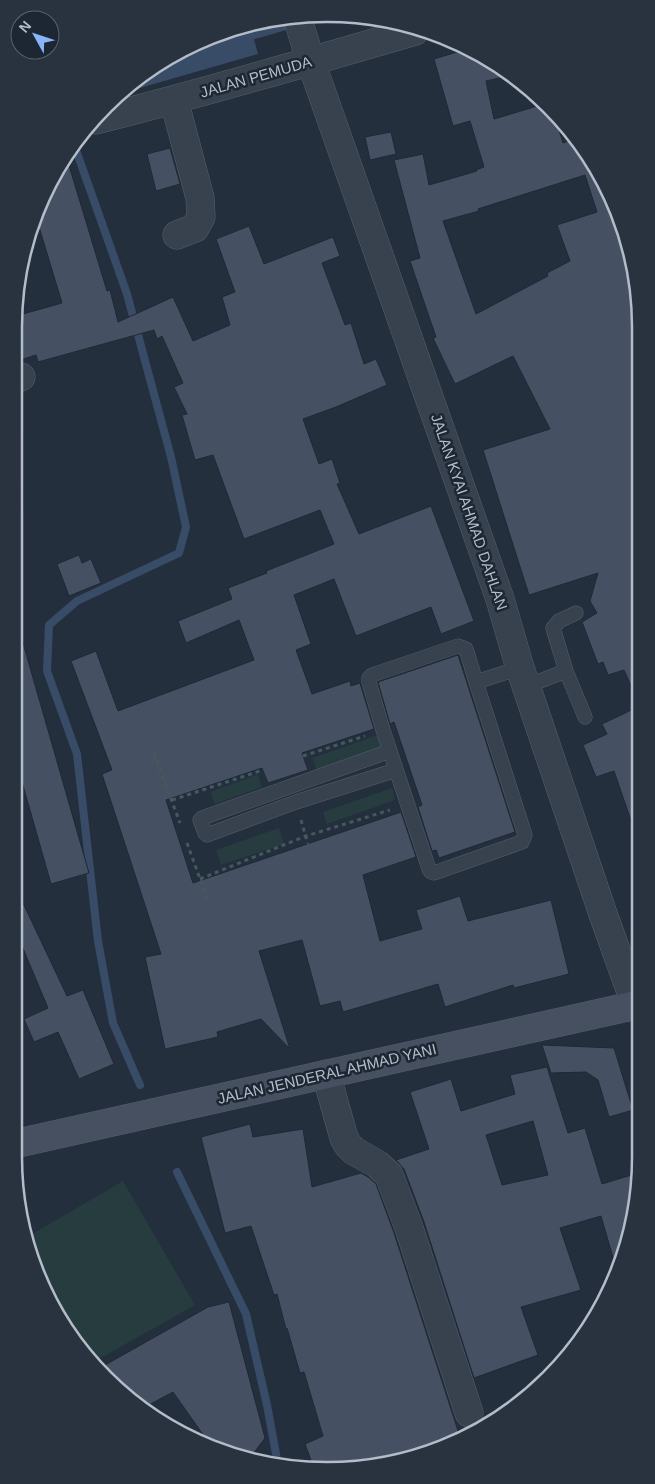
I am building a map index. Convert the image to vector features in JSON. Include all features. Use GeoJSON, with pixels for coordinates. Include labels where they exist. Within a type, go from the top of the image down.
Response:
{"type":"FeatureCollection","features":[{"type":"Feature","properties":{"kind":"main road","name":"JALAN JENDERAL AHMAD YANI"},"geometry":{"type":"LineString","coordinates":[[22,1142],[326,1074],[632,1011]]}},
{"type":"Feature","properties":{"kind":"street","name":"JALAN KYAI AHMAD DAHLAN"},"geometry":{"type":"LineString","coordinates":[[299,24],[500,599],[602,914],[632,992]]}},
{"type":"Feature","properties":{"kind":"street","name":"JALAN PEMUDA"},"geometry":{"type":"LineString","coordinates":[[107,117],[311,62],[407,33]]}},
{"type":"Feature","properties":{"kind":"street"},"geometry":{"type":"LineString","coordinates":[[174,100],[200,198],[201,217],[195,228],[177,235]]}},
{"type":"Feature","properties":{"kind":"street"},"geometry":{"type":"LineString","coordinates":[[326,1074],[341,1130],[348,1146],[378,1164],[389,1176],[409,1228],[469,1413]]}},
{"type":"Feature","properties":{"kind":"lane"},"geometry":{"type":"LineString","coordinates":[[576,613],[559,621],[553,628],[566,671],[585,717]]}},
{"type":"Feature","properties":{"kind":"lane"},"geometry":{"type":"LineString","coordinates":[[458,646],[466,649],[526,835],[525,839],[522,842],[434,873],[431,872],[428,869],[383,730],[369,682],[369,678],[372,675],[458,646]]}},
{"type":"Feature","properties":{"kind":"lane"},"geometry":{"type":"LineString","coordinates":[[476,682],[566,671]]}},
{"type":"Feature","properties":{"kind":"lane"},"geometry":{"type":"LineString","coordinates":[[390,751],[202,818],[200,820],[204,833],[207,835],[304,800],[396,770]]}},
{"type":"Feature","properties":{"kind":"path"},"geometry":{"type":"LineString","coordinates":[[303,756],[383,730]]}},
{"type":"Feature","properties":{"kind":"path"},"geometry":{"type":"LineString","coordinates":[[172,800],[263,770]]}},
{"type":"Feature","properties":{"kind":"path"},"geometry":{"type":"LineString","coordinates":[[200,878],[306,836],[407,804]]}},
{"type":"Feature","properties":{"kind":"green space"},"geometry":{"type":"Polygon","coordinates":[[[378,735],[382,748],[317,771],[312,758],[378,735]]]}},
{"type":"Feature","properties":{"kind":"green space"},"geometry":{"type":"Polygon","coordinates":[[[258,774],[262,787],[215,804],[210,792],[258,774]]]}},
{"type":"Feature","properties":{"kind":"green space"},"geometry":{"type":"Polygon","coordinates":[[[392,788],[395,800],[327,824],[323,812],[392,788]]]}},
{"type":"Feature","properties":{"kind":"green space"},"geometry":{"type":"Polygon","coordinates":[[[279,828],[284,844],[221,865],[216,850],[279,828]]]}},
{"type":"Feature","properties":{"kind":"green space"},"geometry":{"type":"Polygon","coordinates":[[[123,1181],[195,1305],[99,1359],[63,1309],[46,1273],[33,1234],[123,1181]]]}},
{"type":"Feature","properties":{"kind":"water"},"geometry":{"type":"Polygon","coordinates":[[[252,32],[258,54],[139,88],[175,63],[211,46],[249,33],[252,32]]]}},
{"type":"Feature","properties":{"kind":"building"},"geometry":{"type":"Polygon","coordinates":[[[457,52],[480,63],[502,78],[486,81],[494,119],[537,106],[557,126],[563,143],[568,141],[592,175],[616,229],[627,268],[632,308],[632,688],[624,670],[608,675],[603,662],[598,664],[582,622],[597,613],[590,601],[598,573],[529,595],[483,450],[550,429],[513,356],[455,384],[433,338],[436,337],[410,261],[420,258],[394,160],[423,154],[429,185],[477,171],[484,167],[470,121],[453,126],[434,59],[457,52]],[[585,175],[478,209],[479,211],[443,221],[476,314],[548,276],[547,273],[570,261],[557,225],[597,212],[585,175]]]}},
{"type":"Feature","properties":{"kind":"building"},"geometry":{"type":"Polygon","coordinates":[[[391,132],[396,154],[370,160],[365,137],[391,132]]]}},
{"type":"Feature","properties":{"kind":"building"},"geometry":{"type":"Polygon","coordinates":[[[170,148],[180,184],[156,191],[147,154],[170,148]]]}},
{"type":"Feature","properties":{"kind":"building"},"geometry":{"type":"Polygon","coordinates":[[[69,166],[107,291],[110,290],[118,322],[173,297],[193,341],[230,325],[222,297],[235,292],[216,239],[249,226],[264,264],[333,237],[340,256],[322,263],[345,325],[351,323],[364,364],[376,359],[387,385],[303,419],[319,464],[332,459],[340,483],[337,484],[359,534],[431,506],[474,621],[441,634],[431,607],[356,636],[334,579],[294,595],[311,644],[296,650],[312,694],[350,681],[351,686],[360,683],[374,729],[302,753],[308,770],[268,783],[262,768],[166,800],[193,883],[401,812],[416,857],[363,875],[380,941],[422,929],[416,910],[460,896],[468,921],[551,900],[569,974],[514,988],[513,985],[445,1007],[438,984],[343,1012],[340,1001],[320,1006],[302,940],[259,951],[290,1049],[261,1019],[217,1032],[218,1037],[165,1049],[145,957],[161,954],[102,774],[112,770],[71,661],[96,651],[118,711],[254,660],[239,620],[186,643],[178,621],[232,599],[228,588],[334,544],[320,510],[244,539],[213,455],[195,460],[182,415],[187,414],[174,387],[183,383],[162,336],[157,339],[154,330],[38,362],[36,355],[22,359],[23,314],[62,303],[39,228],[54,193],[69,166]]]}},
{"type":"Feature","properties":{"kind":"building"},"geometry":{"type":"Polygon","coordinates":[[[79,555],[82,563],[91,559],[101,583],[69,596],[57,564],[79,555]]]}},
{"type":"Feature","properties":{"kind":"building"},"geometry":{"type":"Polygon","coordinates":[[[22,639],[89,873],[51,884],[22,782],[22,639]]]}},
{"type":"Feature","properties":{"kind":"building"},"geometry":{"type":"Polygon","coordinates":[[[458,655],[515,832],[439,858],[436,850],[432,851],[418,807],[422,805],[394,722],[390,724],[378,682],[458,655]]]}},
{"type":"Feature","properties":{"kind":"building"},"geometry":{"type":"Polygon","coordinates":[[[632,710],[632,823],[614,771],[596,777],[583,745],[607,734],[602,724],[632,710]]]}},
{"type":"Feature","properties":{"kind":"building"},"geometry":{"type":"Polygon","coordinates":[[[22,901],[67,996],[83,990],[114,1064],[79,1079],[58,1032],[34,1042],[24,1019],[48,1008],[22,946],[22,901]]]}},
{"type":"Feature","properties":{"kind":"building"},"geometry":{"type":"Polygon","coordinates":[[[542,1045],[614,1048],[632,1110],[609,1117],[598,1080],[586,1072],[551,1073],[542,1045]]]}},
{"type":"Feature","properties":{"kind":"building"},"geometry":{"type":"Polygon","coordinates":[[[547,1067],[568,1133],[585,1128],[602,1184],[632,1175],[630,1196],[627,1216],[614,1261],[601,1216],[560,1228],[581,1290],[521,1307],[538,1355],[474,1378],[424,1222],[404,1169],[396,1160],[429,1149],[410,1092],[451,1079],[461,1111],[515,1094],[510,1075],[547,1067]],[[533,1121],[486,1135],[502,1185],[548,1175],[533,1121]]]}},
{"type":"Feature","properties":{"kind":"building"},"geometry":{"type":"Polygon","coordinates":[[[250,1124],[253,1137],[303,1129],[312,1187],[361,1173],[376,1184],[394,1233],[458,1432],[426,1445],[387,1456],[347,1461],[311,1461],[305,1444],[323,1436],[304,1372],[300,1373],[277,1294],[274,1295],[251,1226],[225,1233],[201,1137],[250,1124]]]}},
{"type":"Feature","properties":{"kind":"building"},"geometry":{"type":"Polygon","coordinates":[[[229,1302],[265,1438],[254,1452],[203,1434],[173,1392],[150,1404],[126,1386],[105,1365],[208,1307],[229,1302]]]}},
{"type":"Feature","properties":{"kind":"waterway"},"geometry":{"type":"LineString","coordinates":[[244,38],[290,25]]}},
{"type":"Feature","properties":{"kind":"waterway"},"geometry":{"type":"LineString","coordinates":[[77,154],[127,294],[171,457],[186,527],[179,553],[77,601],[49,625],[47,671],[77,754],[98,941],[113,1023],[140,1085]]}},
{"type":"Feature","properties":{"kind":"waterway"},"geometry":{"type":"LineString","coordinates":[[177,1172],[246,1314],[267,1405],[277,1457]]}}]}
